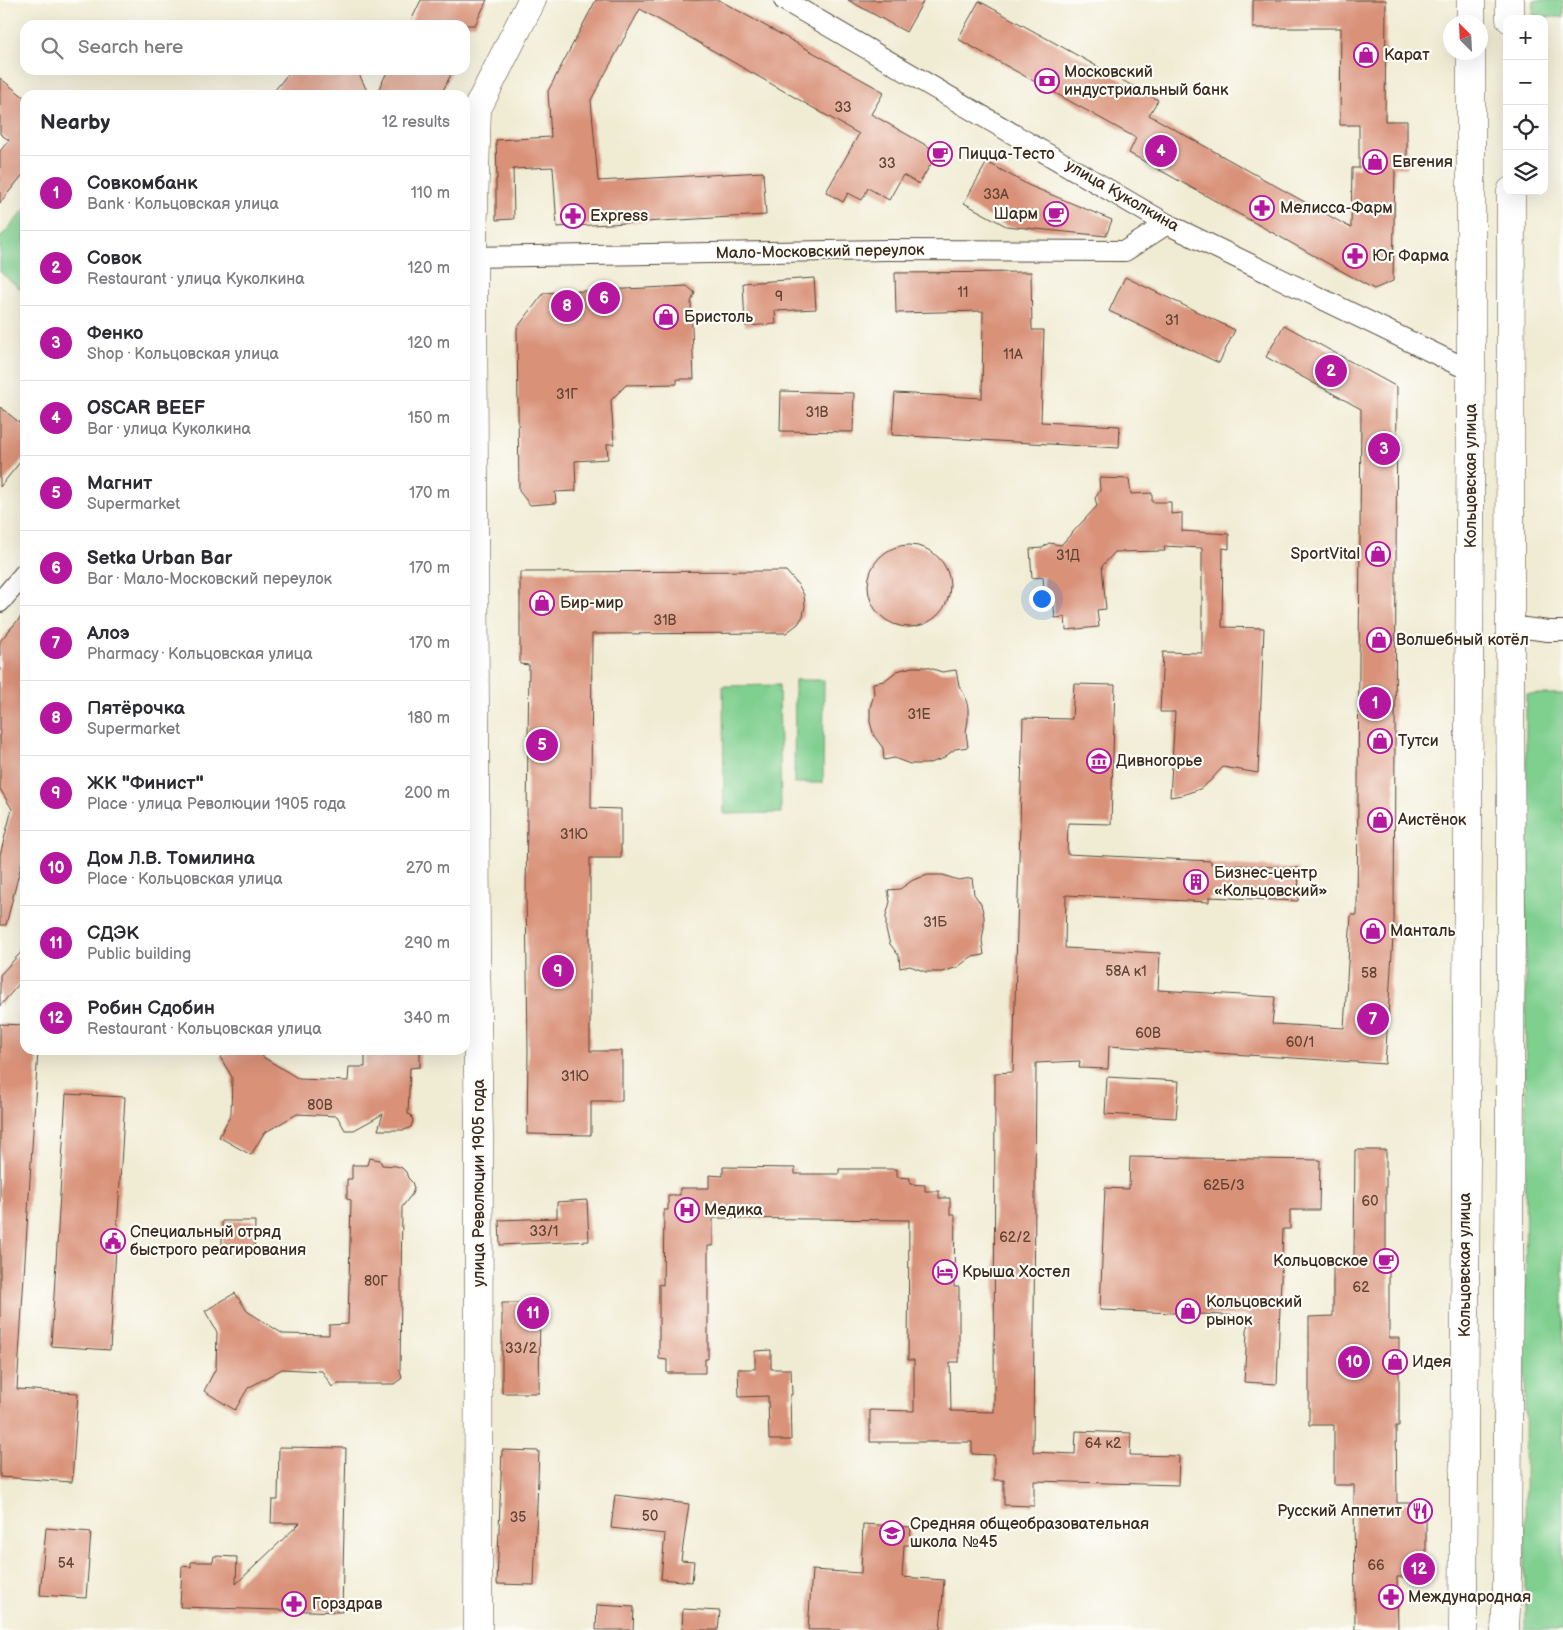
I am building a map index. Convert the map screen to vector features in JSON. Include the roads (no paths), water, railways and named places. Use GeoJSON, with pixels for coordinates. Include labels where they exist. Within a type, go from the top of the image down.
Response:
{"type":"FeatureCollection","features":[{"type":"Feature","properties":{"kind":"main road","name":"улица Революции 1905 года"},"geometry":{"type":"LineString","coordinates":[[470,236],[476,110],[532,0]]}},
{"type":"Feature","properties":{"kind":"main road"},"geometry":{"type":"LineString","coordinates":[[1471,0],[1471,15]]}},
{"type":"Feature","properties":{"kind":"main road"},"geometry":{"type":"LineString","coordinates":[[1510,0],[1510,15]]}},
{"type":"Feature","properties":{"kind":"main road","name":"Кольцовская улица"},"geometry":{"type":"LineString","coordinates":[[1462,1626],[1471,371],[1471,60]]}},
{"type":"Feature","properties":{"kind":"main road"},"geometry":{"type":"LineString","coordinates":[[1505,1630],[1507,1586],[1511,901],[1511,195]]}},
{"type":"Feature","properties":{"kind":"main road","name":"улица Революции 1905 года"},"geometry":{"type":"LineString","coordinates":[[470,355],[480,1146],[478,1630]]}},
{"type":"Feature","properties":{"kind":"main road"},"geometry":{"type":"LineString","coordinates":[[1467,900],[1488,909],[1511,901]]}},
{"type":"Feature","properties":{"kind":"street","name":"улица Куколкина"},"geometry":{"type":"LineString","coordinates":[[784,0],[1167,224],[1471,371]]}},
{"type":"Feature","properties":{"kind":"street","name":"Мало-Московский переулок"},"geometry":{"type":"LineString","coordinates":[[470,257],[886,250],[1125,251],[1167,224]]}},
{"type":"Feature","properties":{"kind":"street"},"geometry":{"type":"LineString","coordinates":[[0,602],[20,579]]}},
{"type":"Feature","properties":{"kind":"street"},"geometry":{"type":"LineString","coordinates":[[1510,626],[1563,630]]}},
{"type":"Feature","properties":{"kind":"place","name":"Карат"},"geometry":{"type":"Point","coordinates":[1366,55]}},
{"type":"Feature","properties":{"kind":"place","name":"Московский индустриальный банк"},"geometry":{"type":"Point","coordinates":[1047,81]}},
{"type":"Feature","properties":{"kind":"place","name":"OSCAR BEEF"},"geometry":{"type":"Point","coordinates":[1161,151]}},
{"type":"Feature","properties":{"kind":"place","name":"Пицца-Тесто"},"geometry":{"type":"Point","coordinates":[940,154]}},
{"type":"Feature","properties":{"kind":"place","name":"Евгения"},"geometry":{"type":"Point","coordinates":[1375,162]}},
{"type":"Feature","properties":{"kind":"place","name":"Мелисса-Фарм"},"geometry":{"type":"Point","coordinates":[1262,208]}},
{"type":"Feature","properties":{"kind":"place","name":"Шарм"},"geometry":{"type":"Point","coordinates":[1056,214]}},
{"type":"Feature","properties":{"kind":"place","name":"Express"},"geometry":{"type":"Point","coordinates":[573,216]}},
{"type":"Feature","properties":{"kind":"place","name":"Юг Фарма"},"geometry":{"type":"Point","coordinates":[1355,256]}},
{"type":"Feature","properties":{"kind":"place","name":"Setka Urban Bar"},"geometry":{"type":"Point","coordinates":[604,298]}},
{"type":"Feature","properties":{"kind":"place","name":"Пятёрочка"},"geometry":{"type":"Point","coordinates":[567,306]}},
{"type":"Feature","properties":{"kind":"place","name":"Бристоль"},"geometry":{"type":"Point","coordinates":[666,317]}},
{"type":"Feature","properties":{"kind":"place","name":"Совок"},"geometry":{"type":"Point","coordinates":[1331,371]}},
{"type":"Feature","properties":{"kind":"place","name":"Фенко"},"geometry":{"type":"Point","coordinates":[1384,449]}},
{"type":"Feature","properties":{"kind":"place","name":"SportVital"},"geometry":{"type":"Point","coordinates":[1378,554]}},
{"type":"Feature","properties":{"kind":"place","name":"Бир-мир"},"geometry":{"type":"Point","coordinates":[542,603]}},
{"type":"Feature","properties":{"kind":"place","name":"Волшебный котёл"},"geometry":{"type":"Point","coordinates":[1379,640]}},
{"type":"Feature","properties":{"kind":"place","name":"Совкомбанк"},"geometry":{"type":"Point","coordinates":[1375,703]}},
{"type":"Feature","properties":{"kind":"place","name":"Тутси"},"geometry":{"type":"Point","coordinates":[1380,741]}},
{"type":"Feature","properties":{"kind":"place","name":"Магнит"},"geometry":{"type":"Point","coordinates":[542,745]}},
{"type":"Feature","properties":{"kind":"place","name":"Дивногорье"},"geometry":{"type":"Point","coordinates":[1099,761]}},
{"type":"Feature","properties":{"kind":"place","name":"Аистёнок"},"geometry":{"type":"Point","coordinates":[1380,820]}},
{"type":"Feature","properties":{"kind":"place","name":"Бизнес-центр «Кольцовский»"},"geometry":{"type":"Point","coordinates":[1196,882]}},
{"type":"Feature","properties":{"kind":"place","name":"Манталь"},"geometry":{"type":"Point","coordinates":[1373,931]}},
{"type":"Feature","properties":{"kind":"place","name":"ЖК \"Финист\""},"geometry":{"type":"Point","coordinates":[558,971]}},
{"type":"Feature","properties":{"kind":"place","name":"Алоэ"},"geometry":{"type":"Point","coordinates":[1373,1019]}},
{"type":"Feature","properties":{"kind":"place","name":"Медика"},"geometry":{"type":"Point","coordinates":[687,1210]}},
{"type":"Feature","properties":{"kind":"place","name":"Специальный отряд быстрого реагирования"},"geometry":{"type":"Point","coordinates":[113,1241]}},
{"type":"Feature","properties":{"kind":"place","name":"Кольцовское"},"geometry":{"type":"Point","coordinates":[1386,1261]}},
{"type":"Feature","properties":{"kind":"place","name":"Крыша Хостел"},"geometry":{"type":"Point","coordinates":[945,1272]}},
{"type":"Feature","properties":{"kind":"place","name":"Кольцовский рынок"},"geometry":{"type":"Point","coordinates":[1188,1311]}},
{"type":"Feature","properties":{"kind":"place","name":"СДЭК"},"geometry":{"type":"Point","coordinates":[533,1313]}},
{"type":"Feature","properties":{"kind":"place","name":"Дом Л.В. Томилина"},"geometry":{"type":"Point","coordinates":[1354,1362]}},
{"type":"Feature","properties":{"kind":"place","name":"Идея"},"geometry":{"type":"Point","coordinates":[1395,1362]}},
{"type":"Feature","properties":{"kind":"place","name":"Русский Аппетит"},"geometry":{"type":"Point","coordinates":[1420,1511]}},
{"type":"Feature","properties":{"kind":"place","name":"Средняя общеобразовательная школа №45"},"geometry":{"type":"Point","coordinates":[892,1533]}},
{"type":"Feature","properties":{"kind":"place","name":"Робин Сдобин"},"geometry":{"type":"Point","coordinates":[1419,1569]}},
{"type":"Feature","properties":{"kind":"place","name":"Международная"},"geometry":{"type":"Point","coordinates":[1391,1597]}},
{"type":"Feature","properties":{"kind":"place","name":"Горздрав"},"geometry":{"type":"Point","coordinates":[294,1604]}}]}
